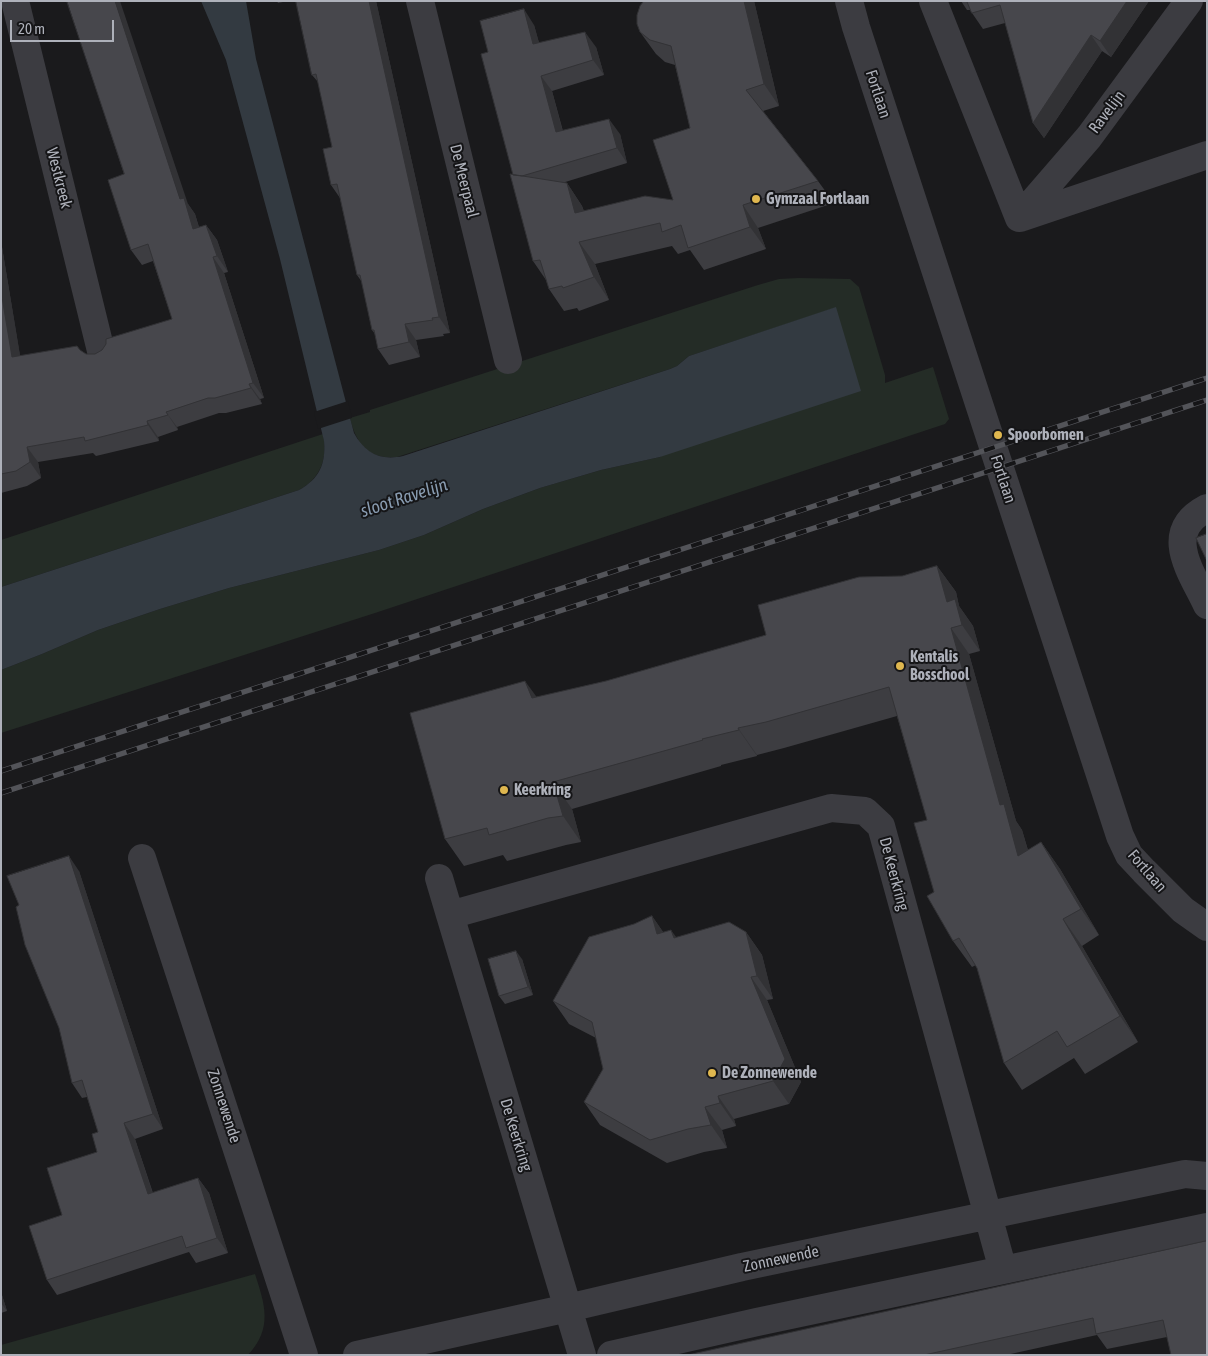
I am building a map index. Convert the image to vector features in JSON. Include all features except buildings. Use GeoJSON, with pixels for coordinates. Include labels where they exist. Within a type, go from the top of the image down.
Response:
{"type":"FeatureCollection","features":[{"type":"Feature","properties":{"kind":"street","name":"Westkreek"},"geometry":{"type":"LineString","coordinates":[[15,1],[102,355]]}},
{"type":"Feature","properties":{"kind":"street","name":"De Meerpaal"},"geometry":{"type":"LineString","coordinates":[[420,1],[508,360]]}},
{"type":"Feature","properties":{"kind":"street","name":"Fortlaan"},"geometry":{"type":"LineString","coordinates":[[849,1],[1120,836],[1129,855],[1144,872],[1183,910],[1207,927]]}},
{"type":"Feature","properties":{"kind":"street"},"geometry":{"type":"LineString","coordinates":[[933,1],[1018,218],[1207,155]]}},
{"type":"Feature","properties":{"kind":"street","name":"Ravelijn"},"geometry":{"type":"LineString","coordinates":[[1018,218],[1089,137],[1189,1]]}},
{"type":"Feature","properties":{"kind":"street"},"geometry":{"type":"LineString","coordinates":[[1207,508],[1196,514],[1189,522],[1183,532],[1181,542],[1183,555],[1207,605]]}},
{"type":"Feature","properties":{"kind":"street","name":"De Keerkring"},"geometry":{"type":"LineString","coordinates":[[450,916],[831,808],[865,812],[881,826],[1003,1270]]}},
{"type":"Feature","properties":{"kind":"street","name":"Zonnewende"},"geometry":{"type":"LineString","coordinates":[[142,858],[304,1355]]}},
{"type":"Feature","properties":{"kind":"street","name":"De Keerkring"},"geometry":{"type":"LineString","coordinates":[[439,878],[582,1355]]}},
{"type":"Feature","properties":{"kind":"street","name":"Zonnewende"},"geometry":{"type":"LineString","coordinates":[[357,1355],[742,1267],[988,1215],[1185,1174],[1207,1176]]}},
{"type":"Feature","properties":{"kind":"street"},"geometry":{"type":"LineString","coordinates":[[611,1355],[757,1322],[1207,1227]]}},
{"type":"Feature","properties":{"kind":"shaded area"},"geometry":{"type":"Polygon","coordinates":[[[779,279],[850,279],[859,287],[885,375],[885,383],[933,367],[949,419],[945,424],[375,613],[1,733],[1,670],[98,630],[160,609],[229,588],[379,550],[424,535],[483,509],[540,488],[601,470],[660,457],[835,308],[689,356],[670,369],[397,457],[378,456],[371,453],[360,442],[350,418],[758,285],[779,279]]]}},
{"type":"Feature","properties":{"kind":"shaded area"},"geometry":{"type":"Polygon","coordinates":[[[323,434],[323,459],[318,473],[313,480],[299,490],[1,587],[1,540],[323,434]]]}},
{"type":"Feature","properties":{"kind":"shaded area"},"geometry":{"type":"Polygon","coordinates":[[[255,1274],[262,1296],[265,1316],[261,1335],[248,1355],[1,1355],[1,1345],[255,1274]]]}},
{"type":"Feature","properties":{"kind":"water","name":"sloot Ravelijn"},"geometry":{"type":"Polygon","coordinates":[[[201,1],[246,1],[256,59],[354,433],[363,446],[374,454],[387,457],[403,456],[670,369],[689,356],[836,307],[861,391],[660,457],[601,470],[540,488],[483,509],[424,535],[379,550],[229,588],[160,609],[98,630],[1,670],[1,587],[299,490],[312,481],[322,464],[324,441],[280,259],[226,60],[201,1]]]}},
{"type":"Feature","properties":{"kind":"pier"},"geometry":{"type":"Polygon","coordinates":[[[348,401],[352,418],[318,429],[314,412],[348,401]]]}},
{"type":"Feature","properties":{"kind":"railway"},"geometry":{"type":"LineString","coordinates":[[1,771],[1207,378]]}},
{"type":"Feature","properties":{"kind":"railway"},"geometry":{"type":"LineString","coordinates":[[1,793],[1207,400]]}},
{"type":"Feature","properties":{"kind":"place","name":"Gymzaal Fortlaan"},"geometry":{"type":"Point","coordinates":[756,199]}},
{"type":"Feature","properties":{"kind":"place","name":"Spoorbomen"},"geometry":{"type":"Point","coordinates":[998,435]}},
{"type":"Feature","properties":{"kind":"place","name":"Kentalis Bosschool"},"geometry":{"type":"Point","coordinates":[900,666]}},
{"type":"Feature","properties":{"kind":"place","name":"Keerkring"},"geometry":{"type":"Point","coordinates":[504,790]}},
{"type":"Feature","properties":{"kind":"place","name":"De Zonnewende"},"geometry":{"type":"Point","coordinates":[712,1073]}}]}
